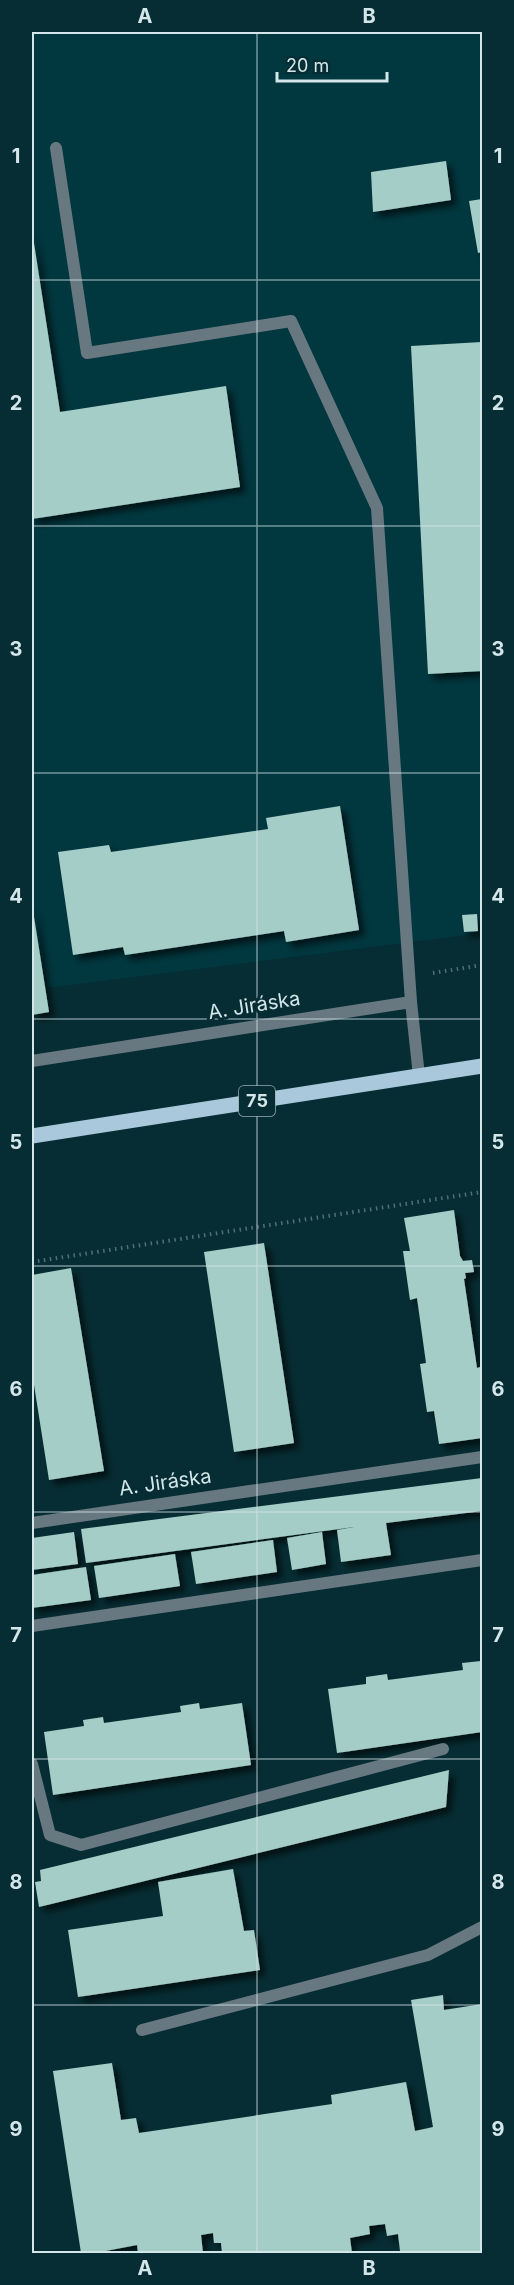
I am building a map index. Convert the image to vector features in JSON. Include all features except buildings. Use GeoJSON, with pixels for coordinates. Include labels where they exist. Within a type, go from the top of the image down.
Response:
{"type":"FeatureCollection","features":[{"type":"Feature","properties":{"kind":"main road","name":"75"},"geometry":{"type":"LineString","coordinates":[[32,1136],[483,1065]]}},
{"type":"Feature","properties":{"kind":"street"},"geometry":{"type":"LineString","coordinates":[[56,147],[87,353],[291,321],[377,508],[411,1002],[419,1076]]}},
{"type":"Feature","properties":{"kind":"street","name":"A. Jiráska"},"geometry":{"type":"LineString","coordinates":[[32,1061],[411,1002]]}},
{"type":"Feature","properties":{"kind":"street","name":"A. Jiráska"},"geometry":{"type":"LineString","coordinates":[[32,1523],[483,1457]]}},
{"type":"Feature","properties":{"kind":"street"},"geometry":{"type":"LineString","coordinates":[[32,1626],[483,1560]]}},
{"type":"Feature","properties":{"kind":"street"},"geometry":{"type":"LineString","coordinates":[[32,1764],[50,1835],[81,1845],[443,1749]]}},
{"type":"Feature","properties":{"kind":"street"},"geometry":{"type":"LineString","coordinates":[[142,2030],[429,1955],[483,1927]]}},
{"type":"Feature","properties":{"kind":"path"},"geometry":{"type":"LineString","coordinates":[[411,1002],[425,974],[483,965]]}},
{"type":"Feature","properties":{"kind":"path"},"geometry":{"type":"LineString","coordinates":[[32,1262],[483,1192]]}},
{"type":"Feature","properties":{"kind":"shaded area"},"geometry":{"type":"Polygon","coordinates":[[[32,32],[482,32],[482,933],[32,990],[32,32]]]}}]}
